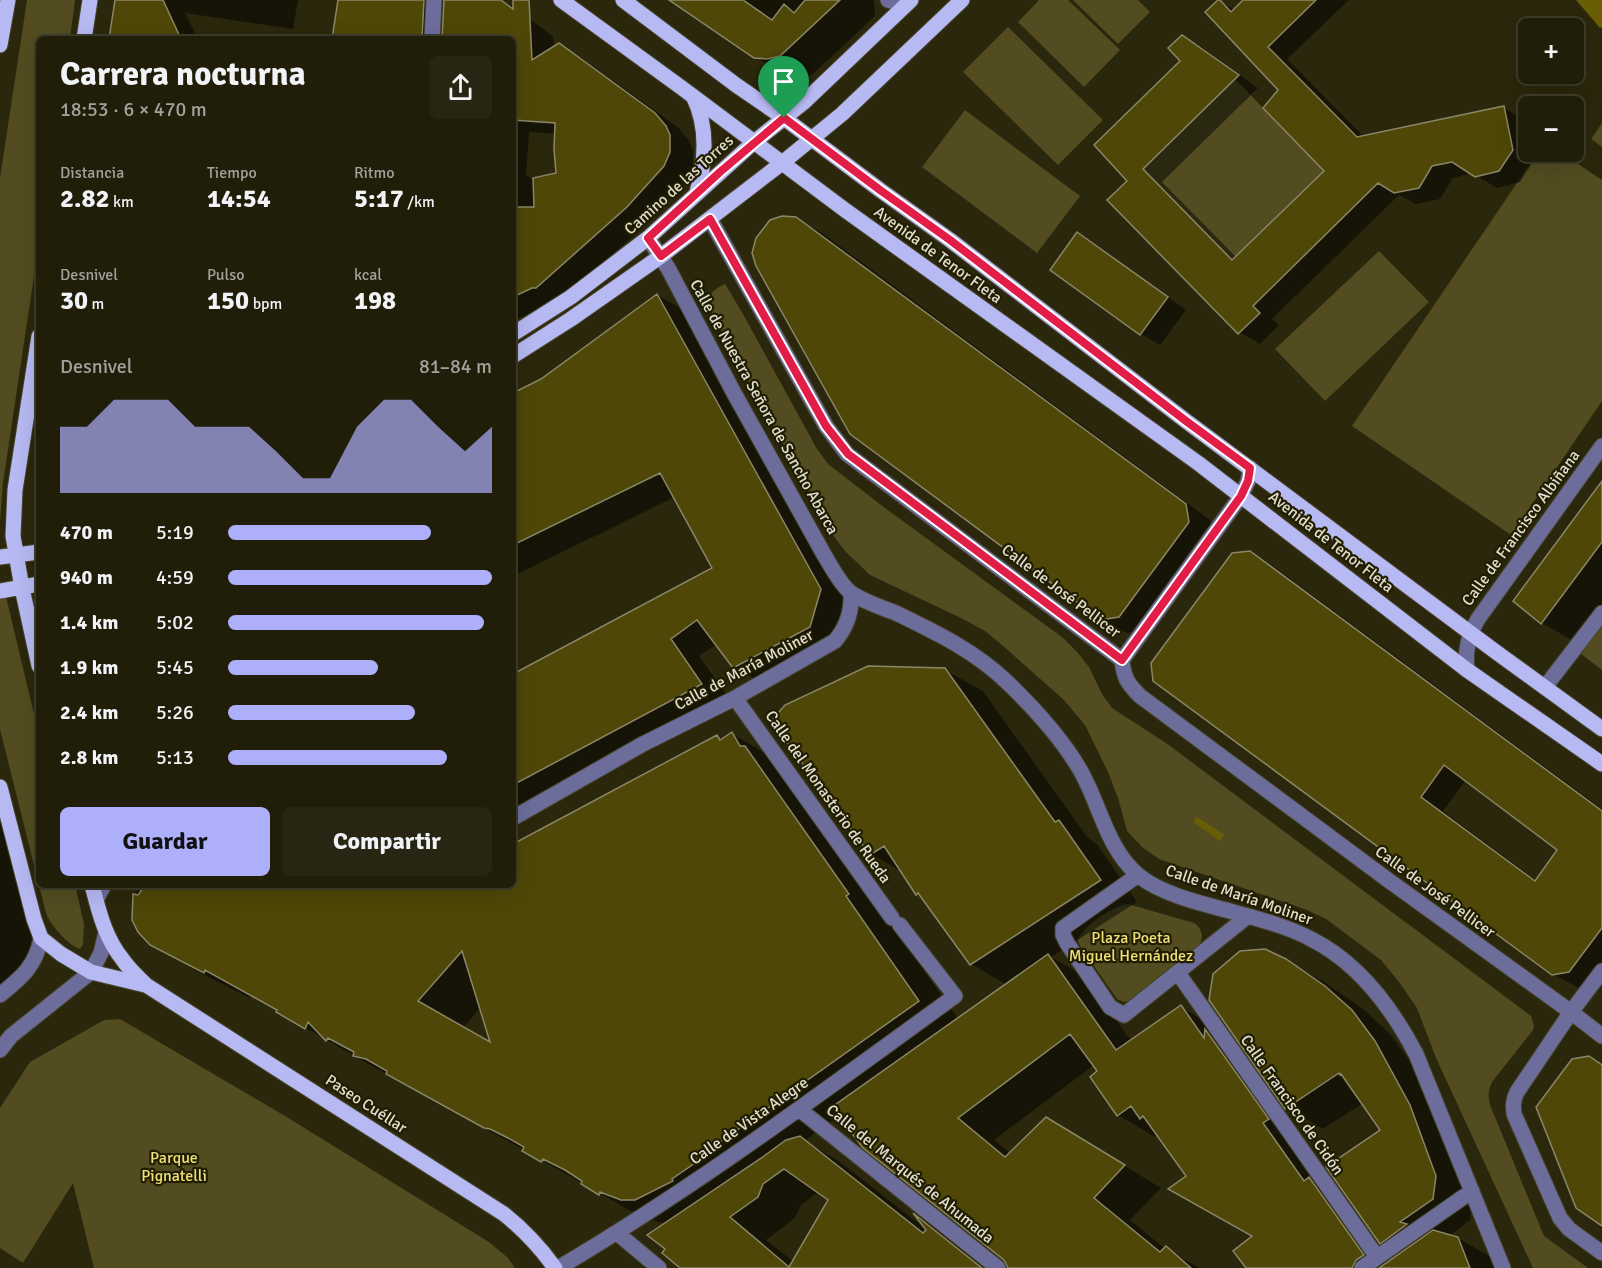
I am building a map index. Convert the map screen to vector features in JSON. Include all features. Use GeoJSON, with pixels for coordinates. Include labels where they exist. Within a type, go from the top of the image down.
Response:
{"type":"FeatureCollection","features":[{"type":"Feature","properties":{"kind":"main road"},"geometry":{"type":"LineString","coordinates":[[0,45],[8,0]]}},
{"type":"Feature","properties":{"kind":"main road"},"geometry":{"type":"LineString","coordinates":[[84,36],[90,0]]}},
{"type":"Feature","properties":{"kind":"main road","name":"Avenida de Tenor Fleta"},"geometry":{"type":"LineString","coordinates":[[561,0],[845,210],[1241,496],[1467,670],[1602,764]]}},
{"type":"Feature","properties":{"kind":"main road","name":"Avenida de Tenor Fleta"},"geometry":{"type":"LineString","coordinates":[[623,0],[950,240],[1186,421],[1602,729]]}},
{"type":"Feature","properties":{"kind":"main road"},"geometry":{"type":"LineString","coordinates":[[516,354],[661,256],[782,163],[842,114],[962,0]]}},
{"type":"Feature","properties":{"kind":"main road","name":"Camino de las Torres"},"geometry":{"type":"LineString","coordinates":[[516,332],[572,297],[648,238],[754,142],[809,97],[910,2]]}},
{"type":"Feature","properties":{"kind":"main road"},"geometry":{"type":"LineString","coordinates":[[693,96],[701,116],[704,142],[703,170],[697,193]]}},
{"type":"Feature","properties":{"kind":"main road"},"geometry":{"type":"LineString","coordinates":[[36,356],[14,503],[13,536],[8,556],[22,588],[36,652]]}},
{"type":"Feature","properties":{"kind":"main road"},"geometry":{"type":"LineString","coordinates":[[8,556],[36,552]]}},
{"type":"Feature","properties":{"kind":"main road"},"geometry":{"type":"LineString","coordinates":[[0,591],[36,585]]}},
{"type":"Feature","properties":{"kind":"main road"},"geometry":{"type":"LineString","coordinates":[[0,787],[41,938]]}},
{"type":"Feature","properties":{"kind":"main road","name":"Paseo Cuéllar"},"geometry":{"type":"LineString","coordinates":[[94,892],[106,932],[124,963],[146,985],[504,1214],[522,1228],[556,1268]]}},
{"type":"Feature","properties":{"kind":"main road","name":"Paseo Cuéllar"},"geometry":{"type":"LineString","coordinates":[[41,938],[56,951],[91,972],[146,985]]}},
{"type":"Feature","properties":{"kind":"street"},"geometry":{"type":"LineString","coordinates":[[432,36],[434,0]]}},
{"type":"Feature","properties":{"kind":"street"},"geometry":{"type":"LineString","coordinates":[[888,0],[895,3],[910,2]]}},
{"type":"Feature","properties":{"kind":"street","name":"Calle de José Pellicer"},"geometry":{"type":"LineString","coordinates":[[710,219],[826,426],[848,454],[1122,660],[1128,684],[1140,696],[1602,1036]]}},
{"type":"Feature","properties":{"kind":"street","name":"Calle de Nuestra Señora de Sancho Abarca"},"geometry":{"type":"LineString","coordinates":[[648,238],[661,256],[822,551],[851,593]]}},
{"type":"Feature","properties":{"kind":"street","name":"Calle de Francisco Albiñana"},"geometry":{"type":"LineString","coordinates":[[1470,632],[1602,446]]}},
{"type":"Feature","properties":{"kind":"street"},"geometry":{"type":"LineString","coordinates":[[1122,660],[1241,496],[1248,481],[1250,468]]}},
{"type":"Feature","properties":{"kind":"street","name":"Calle de María Moliner"},"geometry":{"type":"LineString","coordinates":[[516,816],[642,744],[735,698],[835,641],[847,622],[851,593],[937,632],[966,649],[1004,679],[1059,738],[1090,788],[1110,837],[1138,875],[1157,886],[1191,900],[1289,929],[1312,939],[1338,956],[1363,978],[1398,1022],[1416,1054],[1503,1268]]}},
{"type":"Feature","properties":{"kind":"street"},"geometry":{"type":"LineString","coordinates":[[1545,687],[1602,613]]}},
{"type":"Feature","properties":{"kind":"street"},"geometry":{"type":"LineString","coordinates":[[1467,670],[1466,656],[1470,632]]}},
{"type":"Feature","properties":{"kind":"street","name":"Calle del Monasterio de Rueda"},"geometry":{"type":"LineString","coordinates":[[735,698],[896,921],[955,996]]}},
{"type":"Feature","properties":{"kind":"street"},"geometry":{"type":"LineString","coordinates":[[1138,875],[1063,928],[1063,935],[1110,1007],[1124,1015],[1248,916]]}},
{"type":"Feature","properties":{"kind":"street"},"geometry":{"type":"LineString","coordinates":[[0,1050],[11,1036],[91,972],[101,953],[106,932]]}},
{"type":"Feature","properties":{"kind":"street"},"geometry":{"type":"LineString","coordinates":[[0,995],[26,973],[35,957],[41,938]]}},
{"type":"Feature","properties":{"kind":"street"},"geometry":{"type":"LineString","coordinates":[[1602,970],[1517,1092],[1513,1107],[1514,1114],[1560,1218],[1569,1229],[1602,1253]]}},
{"type":"Feature","properties":{"kind":"street","name":"Calle Francisco de Cidón"},"geometry":{"type":"LineString","coordinates":[[1178,973],[1377,1257]]}},
{"type":"Feature","properties":{"kind":"street","name":"Calle de Vista Alegre"},"geometry":{"type":"LineString","coordinates":[[556,1268],[617,1233],[800,1109],[955,996]]}},
{"type":"Feature","properties":{"kind":"street","name":"Calle del Marqués de Ahumada"},"geometry":{"type":"LineString","coordinates":[[800,1109],[998,1268]]}},
{"type":"Feature","properties":{"kind":"street"},"geometry":{"type":"LineString","coordinates":[[1362,1268],[1472,1191]]}},
{"type":"Feature","properties":{"kind":"street"},"geometry":{"type":"LineString","coordinates":[[617,1233],[659,1268]]}},
{"type":"Feature","properties":{"kind":"green space"},"geometry":{"type":"Polygon","coordinates":[[[27,0],[75,0],[70,36],[36,36],[36,263],[3,483],[0,522],[0,178],[27,0]]]}},
{"type":"Feature","properties":{"kind":"green space"},"geometry":{"type":"Polygon","coordinates":[[[1039,0],[1068,0],[1120,50],[1084,87],[1018,22],[1039,0]]]}},
{"type":"Feature","properties":{"kind":"green space"},"geometry":{"type":"Polygon","coordinates":[[[1073,0],[1138,0],[1150,12],[1118,44],[1073,0]]]}},
{"type":"Feature","properties":{"kind":"green space"},"geometry":{"type":"Polygon","coordinates":[[[1008,27],[1103,120],[1058,165],[963,72],[1008,27]]]}},
{"type":"Feature","properties":{"kind":"green space"},"geometry":{"type":"Polygon","coordinates":[[[1235,79],[1324,171],[1232,260],[1143,169],[1235,79]]]}},
{"type":"Feature","properties":{"kind":"green space"},"geometry":{"type":"Polygon","coordinates":[[[965,110],[1080,196],[1037,253],[922,167],[965,110]]]}},
{"type":"Feature","properties":{"kind":"green space"},"geometry":{"type":"Polygon","coordinates":[[[1602,123],[1602,147],[1591,139],[1602,123]]]}},
{"type":"Feature","properties":{"kind":"green space"},"geometry":{"type":"Polygon","coordinates":[[[1531,162],[1575,162],[1602,180],[1602,401],[1511,535],[1352,426],[1531,162]]]}},
{"type":"Feature","properties":{"kind":"green space"},"geometry":{"type":"Polygon","coordinates":[[[1379,251],[1429,302],[1325,401],[1275,349],[1379,251]]]}},
{"type":"Feature","properties":{"kind":"green space"},"geometry":{"type":"Polygon","coordinates":[[[725,284],[817,449],[828,464],[1062,637],[1089,667],[1102,694],[1112,708],[1166,743],[1531,1016],[1533,1030],[1492,1082],[1489,1094],[1490,1105],[1544,1236],[1588,1268],[1533,1268],[1436,1058],[1417,1008],[1381,960],[1326,919],[1307,910],[1159,859],[1142,847],[1127,831],[1108,772],[1085,725],[1064,700],[985,631],[870,575],[846,552],[832,534],[709,308],[712,293],[725,284]]]}},
{"type":"Feature","properties":{"kind":"green space"},"geometry":{"type":"Polygon","coordinates":[[[0,588],[4,588],[36,722],[36,873],[0,729],[0,588]]]}},
{"type":"Feature","properties":{"kind":"green space"},"geometry":{"type":"Polygon","coordinates":[[[1602,624],[1602,670],[1580,653],[1602,624]]]}},
{"type":"Feature","properties":{"kind":"green space"},"geometry":{"type":"Polygon","coordinates":[[[40,888],[76,888],[84,924],[83,945],[80,949],[60,934],[46,913],[40,888]]]}},
{"type":"Feature","properties":{"kind":"green space","name":"Plaza Poeta Miguel Hernández"},"geometry":{"type":"Polygon","coordinates":[[[1128,904],[1194,923],[1201,930],[1202,937],[1198,946],[1131,1000],[1124,1002],[1117,999],[1078,940],[1086,928],[1100,917],[1115,908],[1128,904]]]}},
{"type":"Feature","properties":{"kind":"green space","name":"Parque Pignatelli"},"geometry":{"type":"Polygon","coordinates":[[[120,1019],[285,1116],[489,1242],[508,1258],[515,1268],[94,1268],[73,1183],[23,1263],[0,1248],[0,1108],[30,1062],[104,1020],[120,1019]]]}},
{"type":"Feature","properties":{"kind":"shaded area"},"geometry":{"type":"Polygon","coordinates":[[[1576,0],[1602,0],[1602,27],[1600,28],[1576,0]]]}},
{"type":"Feature","properties":{"kind":"shaded area"},"geometry":{"type":"Polygon","coordinates":[[[1197,817],[1224,835],[1220,841],[1193,822],[1197,817]]]}},
{"type":"Feature","properties":{"kind":"building"},"geometry":{"type":"Polygon","coordinates":[[[115,0],[163,0],[180,36],[109,36],[115,0]]]}},
{"type":"Feature","properties":{"kind":"building"},"geometry":{"type":"Polygon","coordinates":[[[338,0],[424,0],[422,36],[332,36],[338,0]]]}},
{"type":"Feature","properties":{"kind":"building"},"geometry":{"type":"Polygon","coordinates":[[[444,0],[501,0],[513,9],[513,0],[529,0],[532,60],[559,43],[655,113],[670,135],[670,152],[664,166],[627,207],[536,288],[516,296],[516,207],[534,207],[533,178],[556,173],[555,123],[516,120],[516,36],[442,36],[444,0]]]}},
{"type":"Feature","properties":{"kind":"building"},"geometry":{"type":"Polygon","coordinates":[[[669,0],[743,0],[772,20],[784,4],[794,13],[805,0],[840,0],[780,56],[767,59],[754,58],[669,0]]]}},
{"type":"Feature","properties":{"kind":"building"},"geometry":{"type":"Polygon","coordinates":[[[1218,0],[1231,12],[1243,0],[1316,0],[1268,47],[1357,137],[1504,106],[1513,150],[1499,171],[1475,177],[1452,162],[1432,166],[1419,188],[1394,193],[1378,183],[1253,306],[1260,313],[1238,334],[1107,200],[1127,181],[1094,145],[1180,61],[1168,48],[1182,35],[1239,75],[1143,169],[1232,260],[1324,171],[1263,108],[1278,90],[1205,12],[1218,0]]]}},
{"type":"Feature","properties":{"kind":"building"},"geometry":{"type":"Polygon","coordinates":[[[782,216],[796,217],[1186,504],[1189,522],[1119,617],[1101,620],[850,434],[756,266],[752,253],[756,238],[770,220],[782,216]]]}},
{"type":"Feature","properties":{"kind":"building"},"geometry":{"type":"Polygon","coordinates":[[[1077,232],[1168,297],[1140,335],[1050,270],[1077,232]]]}},
{"type":"Feature","properties":{"kind":"building"},"geometry":{"type":"Polygon","coordinates":[[[657,294],[821,589],[810,627],[733,668],[697,620],[671,639],[702,684],[516,783],[516,672],[712,568],[660,473],[516,544],[516,392],[541,379],[657,294]]]}},
{"type":"Feature","properties":{"kind":"building"},"geometry":{"type":"Polygon","coordinates":[[[1602,481],[1602,542],[1541,624],[1513,601],[1602,481]]]}},
{"type":"Feature","properties":{"kind":"building"},"geometry":{"type":"Polygon","coordinates":[[[1250,551],[1602,811],[1602,928],[1569,972],[1552,975],[1153,681],[1151,663],[1232,553],[1250,551]],[[1444,765],[1421,797],[1535,881],[1557,850],[1444,765]]]}},
{"type":"Feature","properties":{"kind":"building"},"geometry":{"type":"Polygon","coordinates":[[[868,666],[945,668],[1055,822],[1059,820],[1101,880],[970,965],[918,893],[916,895],[884,846],[870,855],[771,721],[785,705],[868,666]]]}},
{"type":"Feature","properties":{"kind":"building"},"geometry":{"type":"Polygon","coordinates":[[[732,732],[740,746],[745,746],[849,894],[846,896],[919,1001],[709,1150],[711,1152],[672,1179],[673,1181],[635,1200],[621,1200],[600,1192],[599,1195],[581,1184],[582,1181],[565,1170],[543,1159],[541,1162],[522,1151],[524,1147],[484,1128],[386,1074],[387,1071],[366,1059],[353,1056],[354,1052],[328,1038],[326,1041],[308,1022],[305,1029],[276,1012],[277,1010],[205,970],[204,973],[150,945],[138,932],[132,920],[133,894],[138,895],[143,888],[516,888],[516,842],[717,735],[720,740],[732,732]],[[462,951],[418,1001],[490,1042],[462,951]]]}},
{"type":"Feature","properties":{"kind":"building"},"geometry":{"type":"Polygon","coordinates":[[[1265,949],[1286,959],[1325,986],[1352,1010],[1375,1041],[1410,1105],[1436,1176],[1433,1199],[1400,1222],[1407,1224],[1380,1244],[1326,1167],[1380,1130],[1341,1074],[1339,1073],[1285,1109],[1209,1000],[1213,974],[1240,951],[1265,949]]]}},
{"type":"Feature","properties":{"kind":"building"},"geometry":{"type":"Polygon","coordinates":[[[1048,954],[1116,1050],[1181,1005],[1204,1038],[1205,1029],[1269,1119],[1263,1123],[1304,1181],[1309,1177],[1364,1255],[1356,1260],[1352,1268],[1246,1268],[1233,1251],[1252,1236],[1168,1189],[1186,1176],[1143,1116],[1140,1119],[1131,1106],[1117,1116],[1090,1077],[1097,1071],[1070,1034],[958,1118],[1005,1157],[1046,1117],[1125,1165],[1094,1198],[1160,1252],[1166,1246],[1191,1268],[1008,1268],[1004,1260],[863,1148],[832,1107],[1048,954]]]}},
{"type":"Feature","properties":{"kind":"building"},"geometry":{"type":"Polygon","coordinates":[[[1589,1056],[1602,1065],[1602,1226],[1576,1208],[1536,1107],[1572,1059],[1589,1056]]]}},
{"type":"Feature","properties":{"kind":"building"},"geometry":{"type":"Polygon","coordinates":[[[800,1136],[923,1233],[926,1230],[913,1213],[982,1268],[680,1268],[662,1253],[665,1249],[647,1235],[786,1140],[800,1136]],[[784,1169],[763,1184],[758,1197],[730,1217],[789,1267],[828,1200],[784,1169]]]}},
{"type":"Feature","properties":{"kind":"building"},"geometry":{"type":"Polygon","coordinates":[[[1433,1230],[1458,1237],[1470,1268],[1379,1268],[1433,1230]]]}},
{"type":"Feature","properties":{"kind":"route"},"geometry":{"type":"LineString","coordinates":[[784,118],[950,240],[1250,468],[1248,481],[1241,496],[1122,660],[848,454],[826,426],[710,219],[661,256],[648,238],[754,142],[784,118]]}}]}
